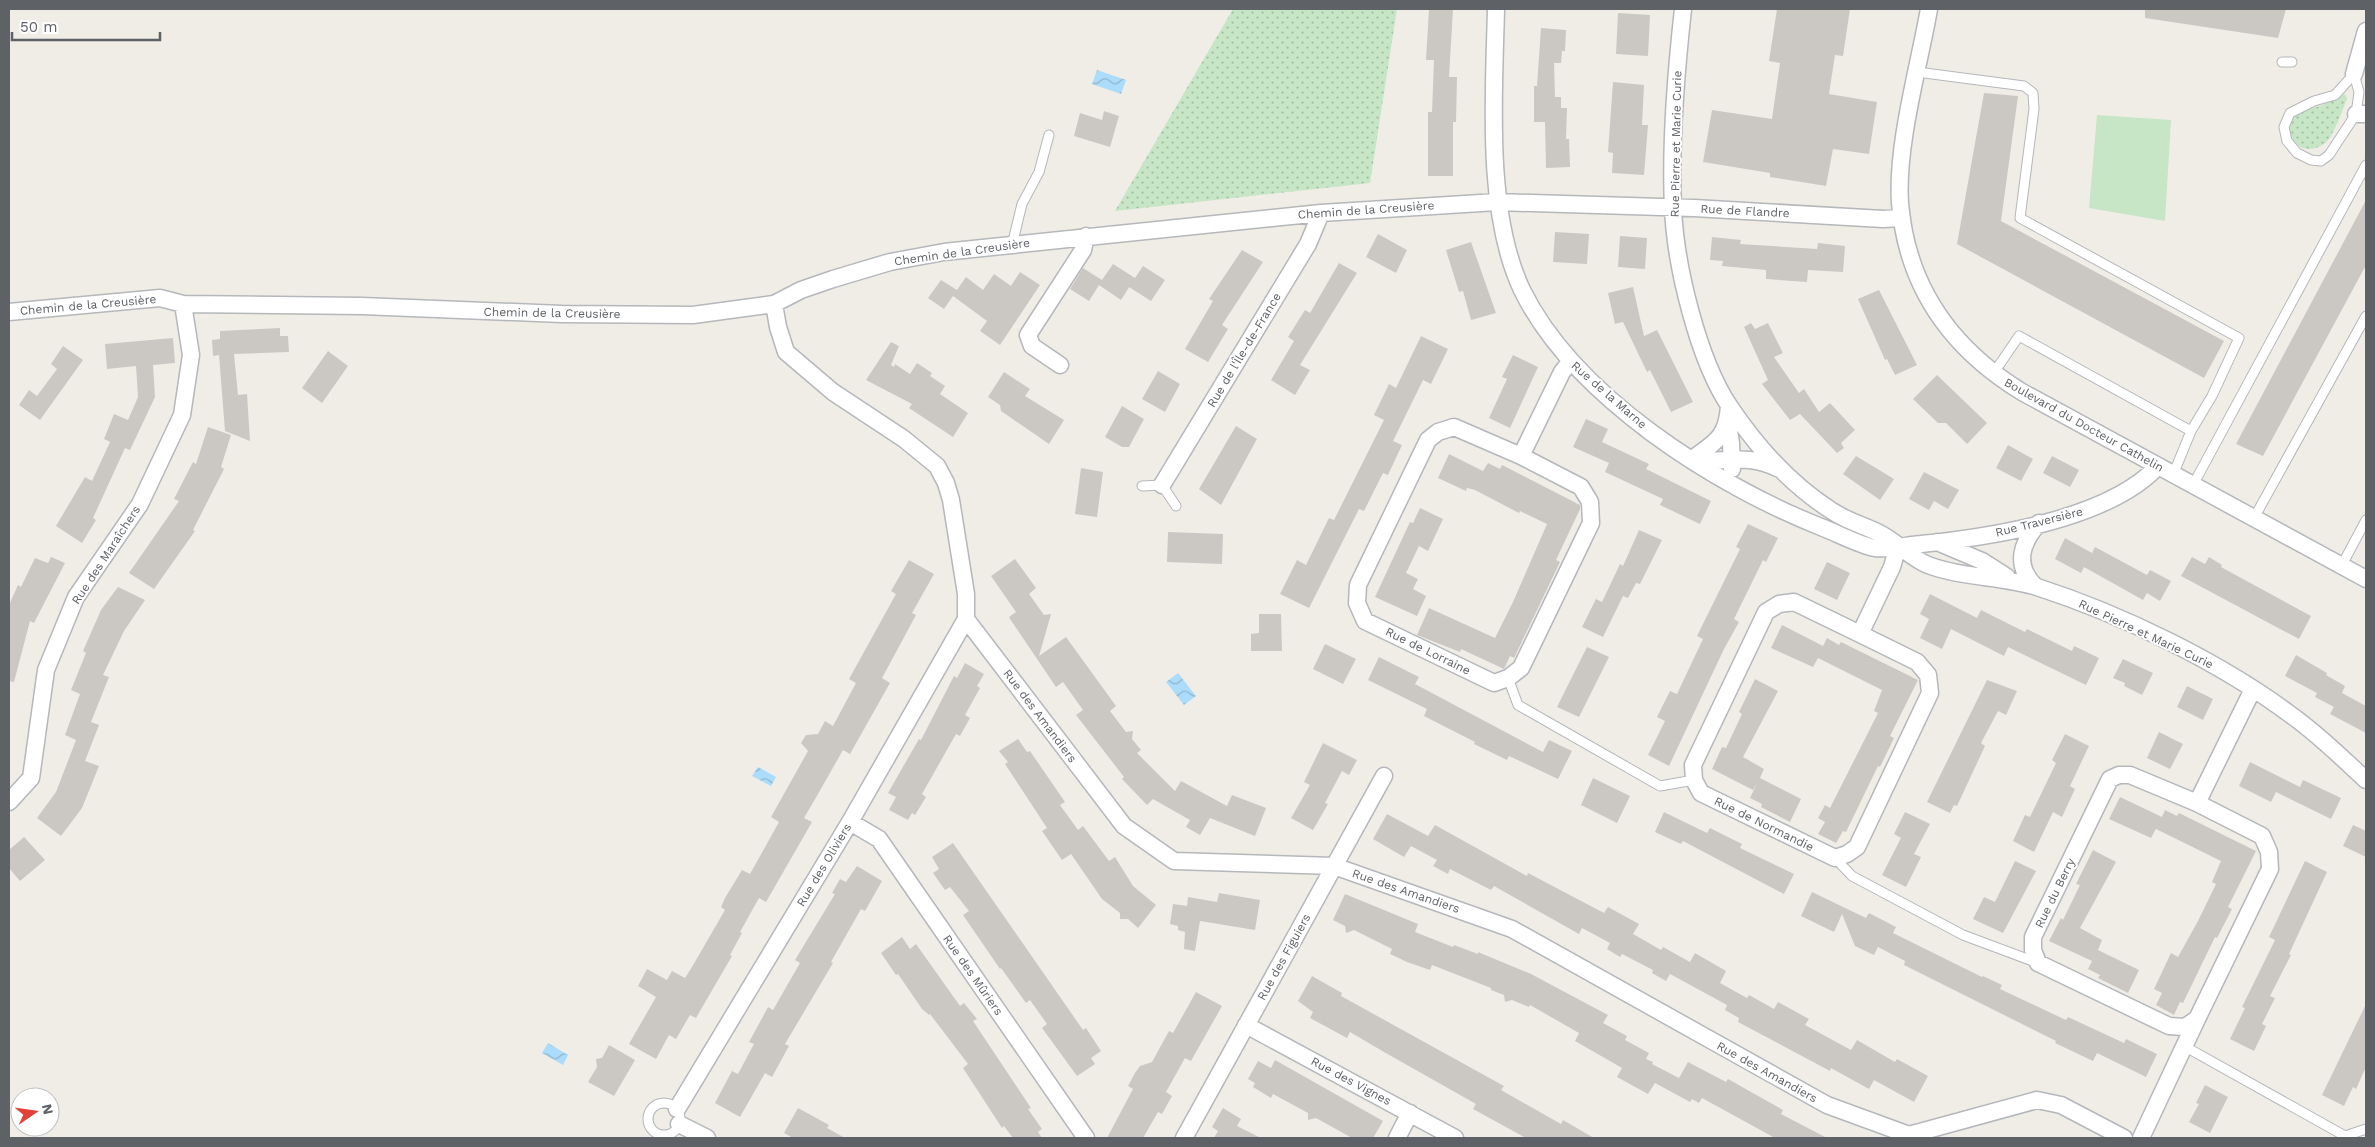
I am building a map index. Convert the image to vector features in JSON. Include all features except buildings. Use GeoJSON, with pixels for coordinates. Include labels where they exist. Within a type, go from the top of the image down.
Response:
{"type":"FeatureCollection","features":[{"type":"Feature","properties":{"kind":"street","name":"Rue de la Marne"},"geometry":{"type":"LineString","coordinates":[[1496,9],[1494,89],[1497,202],[1507,244],[1522,289],[1547,332],[1570,362],[1660,439],[1691,460],[1754,498],[1875,548],[1898,546]]}},
{"type":"Feature","properties":{"kind":"street","name":"Rue Pierre et Marie Curie"},"geometry":{"type":"LineString","coordinates":[[1684,9],[1677,68],[1673,208],[1680,265],[1695,326],[1716,380],[1729,406],[1761,449],[1783,471],[1831,510],[1854,524],[1881,534],[1926,564],[1978,576],[2011,579],[2035,586],[2076,600],[2197,656],[2253,689],[2292,716],[2366,780]]}},
{"type":"Feature","properties":{"kind":"street","name":"Boulevard du Docteur Cathelin"},"geometry":{"type":"LineString","coordinates":[[1929,9],[1902,162],[1900,202],[1911,256],[1922,285],[1947,329],[1993,375],[2366,579]]}},
{"type":"Feature","properties":{"kind":"street"},"geometry":{"type":"LineString","coordinates":[[2354,74],[2366,31]]}},
{"type":"Feature","properties":{"kind":"street","name":"Rue de Flandre"},"geometry":{"type":"LineString","coordinates":[[1497,202],[1673,208],[1883,220],[1902,218]]}},
{"type":"Feature","properties":{"kind":"street","name":"Chemin de la Creusière"},"geometry":{"type":"LineString","coordinates":[[9,312],[160,298],[183,304],[362,306],[562,314],[693,314],[774,304],[801,290],[890,262],[944,252],[1321,212],[1497,202]]}},
{"type":"Feature","properties":{"kind":"street","name":"Rue de l'Île-de-France"},"geometry":{"type":"LineString","coordinates":[[1162,485],[1308,244],[1321,212]]}},
{"type":"Feature","properties":{"kind":"street"},"geometry":{"type":"LineString","coordinates":[[1060,365],[1032,346],[1028,335],[1083,250],[1086,236]]}},
{"type":"Feature","properties":{"kind":"street","name":"Rue des Maraîchers"},"geometry":{"type":"LineString","coordinates":[[9,802],[31,778],[46,670],[76,597],[140,504],[182,414],[191,355],[183,304]]}},
{"type":"Feature","properties":{"kind":"street"},"geometry":{"type":"LineString","coordinates":[[774,304],[778,327],[786,352],[833,392],[904,439],[937,466],[946,483],[951,500],[966,594],[966,619]]}},
{"type":"Feature","properties":{"kind":"street"},"geometry":{"type":"LineString","coordinates":[[1521,456],[1562,372],[1570,362]]}},
{"type":"Feature","properties":{"kind":"street"},"geometry":{"type":"LineString","coordinates":[[1729,406],[1728,424],[1732,460],[1731,484]]}},
{"type":"Feature","properties":{"kind":"street"},"geometry":{"type":"LineString","coordinates":[[1691,460],[1719,439],[1728,424]]}},
{"type":"Feature","properties":{"kind":"street","name":"Rue de Lorraine"},"geometry":{"type":"LineString","coordinates":[[1454,427],[1521,456],[1581,487],[1590,502],[1591,523],[1522,668],[1508,678],[1494,683],[1365,621],[1357,603],[1358,585],[1428,440],[1438,432],[1454,427]]}},
{"type":"Feature","properties":{"kind":"street"},"geometry":{"type":"LineString","coordinates":[[1691,460],[1713,462],[1749,459],[1762,461],[1783,471]]}},
{"type":"Feature","properties":{"kind":"street","name":"Rue Traversière"},"geometry":{"type":"LineString","coordinates":[[1937,542],[1991,534],[2085,512],[2147,478],[2158,466]]}},
{"type":"Feature","properties":{"kind":"street"},"geometry":{"type":"LineString","coordinates":[[2035,586],[2026,578],[2023,552],[2025,542],[2039,523]]}},
{"type":"Feature","properties":{"kind":"street","name":"Rue Pierre et Marie Curie"},"geometry":{"type":"LineString","coordinates":[[1898,546],[1937,542],[1982,562],[2011,579]]}},
{"type":"Feature","properties":{"kind":"street"},"geometry":{"type":"LineString","coordinates":[[1860,634],[1892,567],[1898,546]]}},
{"type":"Feature","properties":{"kind":"street"},"geometry":{"type":"LineString","coordinates":[[1694,780],[1693,765],[1766,612],[1778,604],[1794,602],[1917,662],[1928,675],[1930,693],[1857,847],[1847,854],[1835,858]]}},
{"type":"Feature","properties":{"kind":"street","name":"Rue des Oliviers"},"geometry":{"type":"LineString","coordinates":[[707,1138],[678,1116],[966,619]]}},
{"type":"Feature","properties":{"kind":"street","name":"Rue des Amandiers"},"geometry":{"type":"LineString","coordinates":[[966,619],[1124,826],[1174,861],[1334,866],[1512,929],[1827,1105],[1909,1135],[2037,1100],[2061,1105],[2124,1138]]}},
{"type":"Feature","properties":{"kind":"street"},"geometry":{"type":"LineString","coordinates":[[2197,803],[2253,689]]}},
{"type":"Feature","properties":{"kind":"street","name":"Rue du Berry"},"geometry":{"type":"LineString","coordinates":[[2038,963],[2033,950],[2033,937],[2110,779],[2119,775],[2130,774],[2197,803],[2262,836],[2269,852],[2270,868],[2141,1138]]}},
{"type":"Feature","properties":{"kind":"street","name":"Rue des Figuiers"},"geometry":{"type":"LineString","coordinates":[[1184,1138],[1384,776]]}},
{"type":"Feature","properties":{"kind":"street","name":"Rue de Normandie"},"geometry":{"type":"LineString","coordinates":[[1694,780],[1701,793],[1835,858]]}},
{"type":"Feature","properties":{"kind":"street","name":"Rue des Mûriers"},"geometry":{"type":"LineString","coordinates":[[850,822],[879,839],[1086,1138]]}},
{"type":"Feature","properties":{"kind":"street"},"geometry":{"type":"LineString","coordinates":[[2038,963],[2169,1026],[2185,1027],[2197,1019]]}},
{"type":"Feature","properties":{"kind":"street","name":"Rue des Vignes"},"geometry":{"type":"LineString","coordinates":[[1246,1025],[1455,1138]]}},
{"type":"Feature","properties":{"kind":"street"},"geometry":{"type":"LineString","coordinates":[[1397,1138],[1410,1113]]}},
{"type":"Feature","properties":{"kind":"lane"},"geometry":{"type":"LineString","coordinates":[[2282,62],[2292,62]]}},
{"type":"Feature","properties":{"kind":"lane"},"geometry":{"type":"LineString","coordinates":[[1917,72],[2024,86],[2033,92],[2034,109],[2020,218],[2239,338],[2212,396],[2191,430],[2173,475]]}},
{"type":"Feature","properties":{"kind":"lane"},"geometry":{"type":"LineString","coordinates":[[2354,74],[2359,92],[2361,114],[2329,155],[2321,160],[2311,160],[2297,153],[2287,141],[2284,127],[2290,113],[2314,101],[2335,94],[2354,74]]}},
{"type":"Feature","properties":{"kind":"lane"},"geometry":{"type":"LineString","coordinates":[[1012,245],[1022,204],[1039,172],[1049,134]]}},
{"type":"Feature","properties":{"kind":"lane"},"geometry":{"type":"LineString","coordinates":[[2193,485],[2366,165]]}},
{"type":"Feature","properties":{"kind":"lane"},"geometry":{"type":"LineString","coordinates":[[2254,518],[2366,316]]}},
{"type":"Feature","properties":{"kind":"lane"},"geometry":{"type":"LineString","coordinates":[[1993,375],[2019,336],[2191,430]]}},
{"type":"Feature","properties":{"kind":"lane"},"geometry":{"type":"LineString","coordinates":[[1142,486],[1162,485],[1176,506]]}},
{"type":"Feature","properties":{"kind":"lane"},"geometry":{"type":"LineString","coordinates":[[2342,565],[2366,520]]}},
{"type":"Feature","properties":{"kind":"lane"},"geometry":{"type":"LineString","coordinates":[[1508,678],[1518,706],[1660,786],[1694,780]]}},
{"type":"Feature","properties":{"kind":"lane"},"geometry":{"type":"LineString","coordinates":[[1835,858],[1852,876],[1963,935],[2038,963]]}},
{"type":"Feature","properties":{"kind":"lane"},"geometry":{"type":"LineString","coordinates":[[2184,1046],[2345,1136],[2366,1129]]}},
{"type":"Feature","properties":{"kind":"green space"},"geometry":{"type":"Polygon","coordinates":[[[1233,9],[1397,9],[1370,183],[1115,211],[1233,9]]]}},
{"type":"Feature","properties":{"kind":"green space"},"geometry":{"type":"Polygon","coordinates":[[[2345,94],[2347,99],[2328,141],[2315,148],[2306,149],[2293,141],[2289,127],[2293,119],[2303,111],[2320,106],[2345,94]]]}},
{"type":"Feature","properties":{"kind":"green space"},"geometry":{"type":"Polygon","coordinates":[[[2097,115],[2171,120],[2165,221],[2089,208],[2097,115]]]}},
{"type":"Feature","properties":{"kind":"water"},"geometry":{"type":"Polygon","coordinates":[[[1097,70],[1126,80],[1121,94],[1092,84],[1097,70]]]}},
{"type":"Feature","properties":{"kind":"water"},"geometry":{"type":"Polygon","coordinates":[[[1178,673],[1196,696],[1184,705],[1166,682],[1178,673]]]}},
{"type":"Feature","properties":{"kind":"water"},"geometry":{"type":"Polygon","coordinates":[[[758,767],[776,777],[771,786],[752,776],[758,767]]]}},
{"type":"Feature","properties":{"kind":"water"},"geometry":{"type":"Polygon","coordinates":[[[548,1043],[568,1055],[563,1065],[542,1053],[548,1043]]]}}]}
